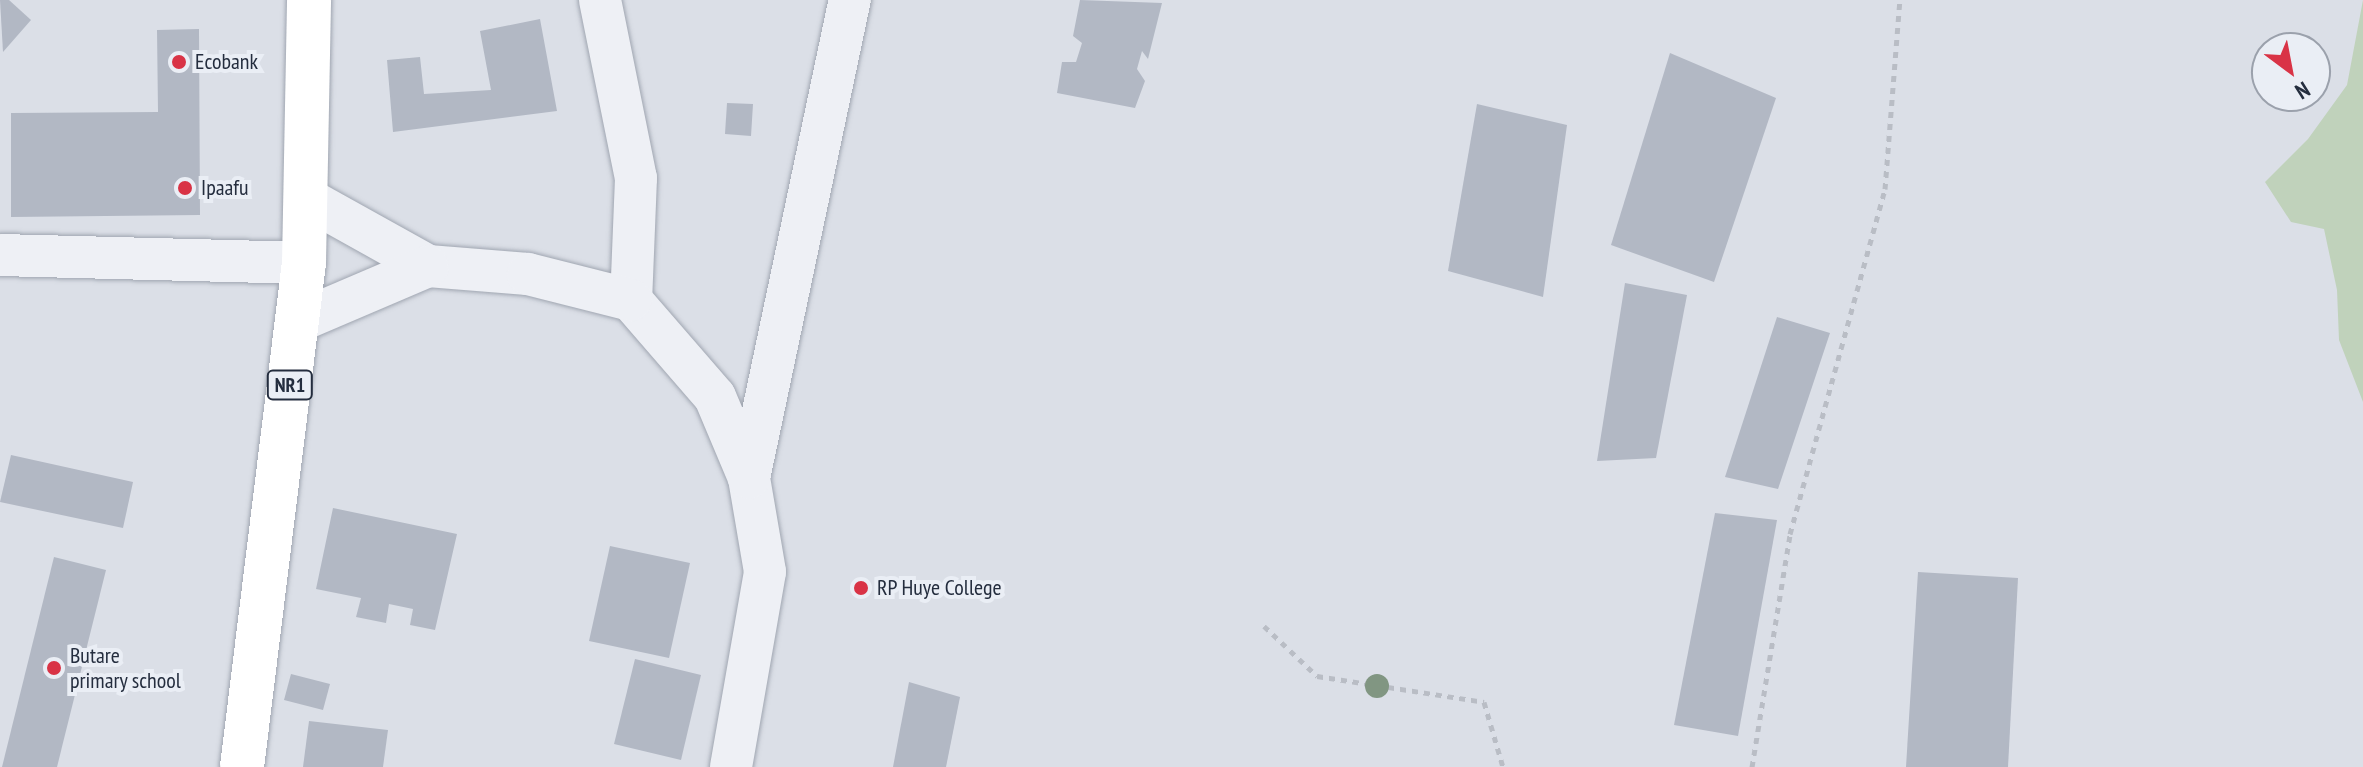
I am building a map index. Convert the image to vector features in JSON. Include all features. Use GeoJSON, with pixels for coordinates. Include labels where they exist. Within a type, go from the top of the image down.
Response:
{"type":"FeatureCollection","features":[{"type":"Feature","properties":{"kind":"highway","name":"NR1"},"geometry":{"type":"LineString","coordinates":[[242,767],[304,263],[309,0]]}},
{"type":"Feature","properties":{"kind":"street"},"geometry":{"type":"LineString","coordinates":[[600,0],[636,178],[631,300]]}},
{"type":"Feature","properties":{"kind":"street"},"geometry":{"type":"LineString","coordinates":[[749,478],[850,0]]}},
{"type":"Feature","properties":{"kind":"street"},"geometry":{"type":"LineString","coordinates":[[306,198],[428,266],[528,274],[631,300],[715,397],[749,478],[765,572],[731,767]]}},
{"type":"Feature","properties":{"kind":"street"},"geometry":{"type":"LineString","coordinates":[[0,255],[304,263]]}},
{"type":"Feature","properties":{"kind":"street"},"geometry":{"type":"LineString","coordinates":[[297,322],[428,266]]}},
{"type":"Feature","properties":{"kind":"path"},"geometry":{"type":"LineString","coordinates":[[1752,767],[1790,534],[1885,189],[1900,0]]}},
{"type":"Feature","properties":{"kind":"path"},"geometry":{"type":"LineString","coordinates":[[1264,626],[1317,676],[1484,702],[1503,767]]}},
{"type":"Feature","properties":{"kind":"green space"},"geometry":{"type":"Polygon","coordinates":[[[2363,0],[2363,402],[2339,340],[2337,290],[2324,229],[2291,222],[2265,182],[2308,139],[2328,112],[2331,112],[2331,107],[2347,85],[2363,0]]]}},
{"type":"Feature","properties":{"kind":"building"},"geometry":{"type":"Polygon","coordinates":[[[0,0],[9,0],[31,20],[3,52],[0,0]]]}},
{"type":"Feature","properties":{"kind":"building"},"geometry":{"type":"Polygon","coordinates":[[[1080,0],[1162,3],[1148,59],[1142,51],[1137,69],[1145,81],[1135,108],[1057,93],[1062,62],[1076,62],[1082,43],[1073,36],[1080,0]]]}},
{"type":"Feature","properties":{"kind":"building"},"geometry":{"type":"Polygon","coordinates":[[[540,19],[557,111],[393,132],[387,60],[420,57],[424,94],[491,90],[480,31],[540,19]]]}},
{"type":"Feature","properties":{"kind":"building"},"geometry":{"type":"Polygon","coordinates":[[[199,29],[200,215],[11,217],[11,113],[158,112],[157,30],[199,29]]]}},
{"type":"Feature","properties":{"kind":"building"},"geometry":{"type":"Polygon","coordinates":[[[1670,53],[1776,98],[1714,282],[1611,245],[1670,53]]]}},
{"type":"Feature","properties":{"kind":"building"},"geometry":{"type":"Polygon","coordinates":[[[727,103],[753,104],[751,136],[725,134],[727,103]]]}},
{"type":"Feature","properties":{"kind":"building"},"geometry":{"type":"Polygon","coordinates":[[[1477,104],[1567,125],[1543,297],[1448,271],[1477,104]]]}},
{"type":"Feature","properties":{"kind":"building"},"geometry":{"type":"Polygon","coordinates":[[[1625,283],[1687,295],[1656,458],[1597,461],[1625,283]]]}},
{"type":"Feature","properties":{"kind":"building"},"geometry":{"type":"Polygon","coordinates":[[[1777,317],[1830,333],[1778,489],[1725,477],[1777,317]]]}},
{"type":"Feature","properties":{"kind":"building"},"geometry":{"type":"Polygon","coordinates":[[[11,455],[133,482],[123,528],[0,502],[11,455]]]}},
{"type":"Feature","properties":{"kind":"building"},"geometry":{"type":"Polygon","coordinates":[[[333,508],[457,534],[435,630],[410,625],[413,609],[389,604],[386,623],[356,617],[361,598],[316,589],[333,508]]]}},
{"type":"Feature","properties":{"kind":"building"},"geometry":{"type":"Polygon","coordinates":[[[1715,513],[1777,520],[1738,736],[1674,725],[1715,513]]]}},
{"type":"Feature","properties":{"kind":"building"},"geometry":{"type":"Polygon","coordinates":[[[610,546],[690,563],[669,658],[589,641],[610,546]]]}},
{"type":"Feature","properties":{"kind":"building","name":"Butare primary school"},"geometry":{"type":"Polygon","coordinates":[[[54,557],[106,570],[57,767],[2,767],[54,557]]]}},
{"type":"Feature","properties":{"kind":"building"},"geometry":{"type":"Polygon","coordinates":[[[1918,572],[2018,578],[2008,767],[1906,767],[1918,572]]]}},
{"type":"Feature","properties":{"kind":"building"},"geometry":{"type":"Polygon","coordinates":[[[635,659],[701,675],[681,760],[614,744],[635,659]]]}},
{"type":"Feature","properties":{"kind":"building"},"geometry":{"type":"Polygon","coordinates":[[[291,674],[330,684],[323,710],[284,700],[291,674]]]}},
{"type":"Feature","properties":{"kind":"building"},"geometry":{"type":"Polygon","coordinates":[[[909,682],[960,697],[946,767],[893,767],[909,682]]]}},
{"type":"Feature","properties":{"kind":"building"},"geometry":{"type":"Polygon","coordinates":[[[309,721],[388,730],[383,767],[303,767],[309,721]]]}},
{"type":"Feature","properties":{"kind":"place","name":"Ecobank"},"geometry":{"type":"Point","coordinates":[179,62]}},
{"type":"Feature","properties":{"kind":"place","name":"Ipaafu"},"geometry":{"type":"Point","coordinates":[185,188]}},
{"type":"Feature","properties":{"kind":"place","name":"RP Huye College"},"geometry":{"type":"Point","coordinates":[861,588]}},
{"type":"Feature","properties":{"kind":"place","name":"Butare primary school"},"geometry":{"type":"Point","coordinates":[54,668]}}]}
